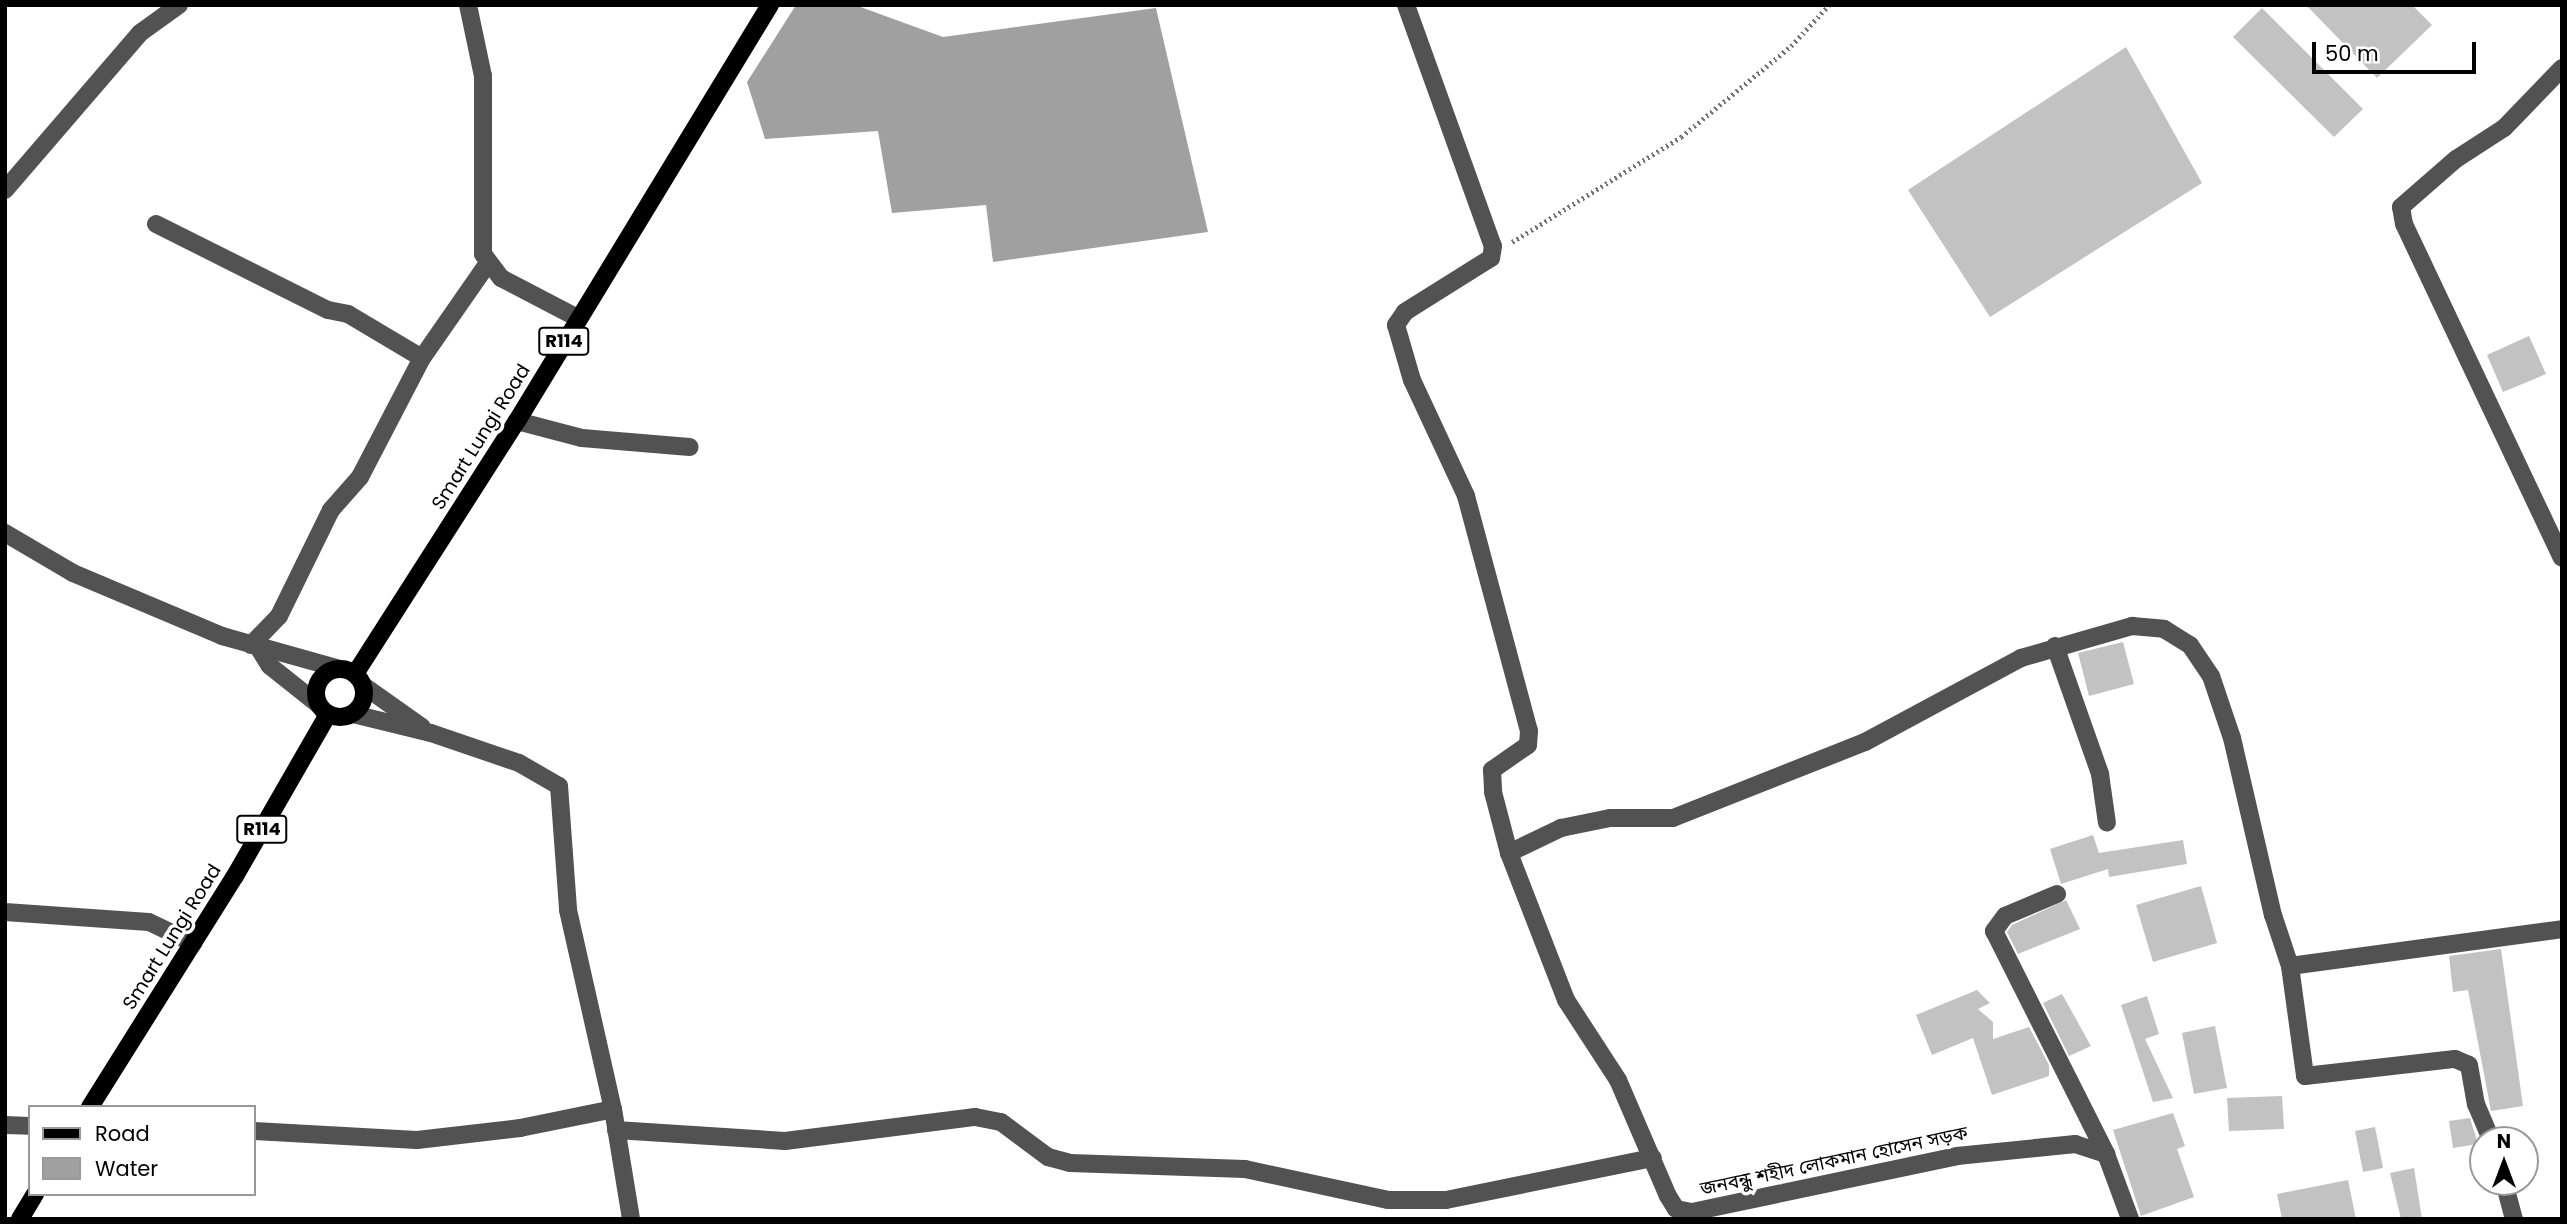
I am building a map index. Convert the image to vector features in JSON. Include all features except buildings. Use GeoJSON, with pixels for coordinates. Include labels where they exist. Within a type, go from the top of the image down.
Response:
{"type":"FeatureCollection","features":[{"type":"Feature","properties":{"kind":"main road","name":"Smart Lungi Road"},"geometry":{"type":"LineString","coordinates":[[353,676],[517,421],[770,5]]}},
{"type":"Feature","properties":{"kind":"main road","name":"R114"},"geometry":{"type":"LineString","coordinates":[[323,710],[319,681],[353,676],[364,699],[353,714]]}},
{"type":"Feature","properties":{"kind":"main road","name":"Smart Lungi Road"},"geometry":{"type":"LineString","coordinates":[[91,1105],[193,943],[323,710]]}},
{"type":"Feature","properties":{"kind":"main road"},"geometry":{"type":"LineString","coordinates":[[323,710],[353,714]]}},
{"type":"Feature","properties":{"kind":"main road"},"geometry":{"type":"LineString","coordinates":[[20,1219],[34,1196]]}},
{"type":"Feature","properties":{"kind":"street"},"geometry":{"type":"LineString","coordinates":[[5,190],[140,33],[179,5]]}},
{"type":"Feature","properties":{"kind":"street"},"geometry":{"type":"LineString","coordinates":[[468,5],[483,76],[482,245],[488,263],[517,288],[578,318]]}},
{"type":"Feature","properties":{"kind":"street"},"geometry":{"type":"LineString","coordinates":[[1406,5],[1493,254]]}},
{"type":"Feature","properties":{"kind":"street"},"geometry":{"type":"LineString","coordinates":[[2562,68],[2504,128],[2456,159],[2400,206],[2404,224],[2562,558]]}},
{"type":"Feature","properties":{"kind":"street"},"geometry":{"type":"LineString","coordinates":[[156,224],[328,310],[348,314],[422,358]]}},
{"type":"Feature","properties":{"kind":"street","name":"জনবন্ধু শহীদ লোকমান হোসেন সড়ক"},"geometry":{"type":"LineString","coordinates":[[1493,254],[1401,315],[1396,325],[1412,380],[1466,496],[1529,731],[1528,745],[1492,770],[1509,853],[1566,1000],[1618,1080],[1676,1209],[1693,1215],[1997,1149],[2075,1143],[2106,1154]]}},
{"type":"Feature","properties":{"kind":"street"},"geometry":{"type":"LineString","coordinates":[[254,646],[279,616],[331,510],[360,477],[422,358],[488,263]]}},
{"type":"Feature","properties":{"kind":"street"},"geometry":{"type":"LineString","coordinates":[[517,421],[582,438],[690,446]]}},
{"type":"Feature","properties":{"kind":"street"},"geometry":{"type":"LineString","coordinates":[[5,533],[73,573],[254,646],[276,648],[353,676],[431,733]]}},
{"type":"Feature","properties":{"kind":"street"},"geometry":{"type":"LineString","coordinates":[[1509,853],[1561,828],[1610,818],[1673,818],[1865,742],[1959,689],[2055,646],[2133,626],[2164,629],[2190,645],[2211,676],[2232,738],[2273,915],[2290,966],[2305,1076],[2455,1059],[2469,1065],[2476,1104],[2485,1126]]}},
{"type":"Feature","properties":{"kind":"street"},"geometry":{"type":"LineString","coordinates":[[254,646],[270,666],[323,710]]}},
{"type":"Feature","properties":{"kind":"street"},"geometry":{"type":"LineString","coordinates":[[2055,646],[2100,774],[2107,823]]}},
{"type":"Feature","properties":{"kind":"street"},"geometry":{"type":"LineString","coordinates":[[353,714],[431,733],[519,763],[559,786],[568,911],[613,1109],[631,1219]]}},
{"type":"Feature","properties":{"kind":"street"},"geometry":{"type":"LineString","coordinates":[[2057,894],[2005,916],[1994,931],[2106,1154],[2130,1219]]}},
{"type":"Feature","properties":{"kind":"street"},"geometry":{"type":"LineString","coordinates":[[5,912],[149,922],[193,943]]}},
{"type":"Feature","properties":{"kind":"street"},"geometry":{"type":"LineString","coordinates":[[2290,966],[2562,929]]}},
{"type":"Feature","properties":{"kind":"street"},"geometry":{"type":"LineString","coordinates":[[256,1131],[417,1140],[520,1128],[613,1109]]}},
{"type":"Feature","properties":{"kind":"street"},"geometry":{"type":"LineString","coordinates":[[617,1130],[785,1141],[975,1117],[1001,1122],[1048,1157],[1070,1163],[1245,1169],[1388,1199],[1446,1199],[1653,1158]]}},
{"type":"Feature","properties":{"kind":"street"},"geometry":{"type":"LineString","coordinates":[[5,1125],[28,1126]]}},
{"type":"Feature","properties":{"kind":"street"},"geometry":{"type":"LineString","coordinates":[[2508,1196],[2514,1219]]}},
{"type":"Feature","properties":{"kind":"path"},"geometry":{"type":"LineString","coordinates":[[1493,254],[1681,137],[1791,46],[1829,5]]}},
{"type":"Feature","properties":{"kind":"water"},"geometry":{"type":"Polygon","coordinates":[[[796,5],[855,5],[943,37],[1156,8],[1208,232],[993,262],[986,205],[892,213],[878,131],[765,139],[747,82],[796,5]]]}}]}
